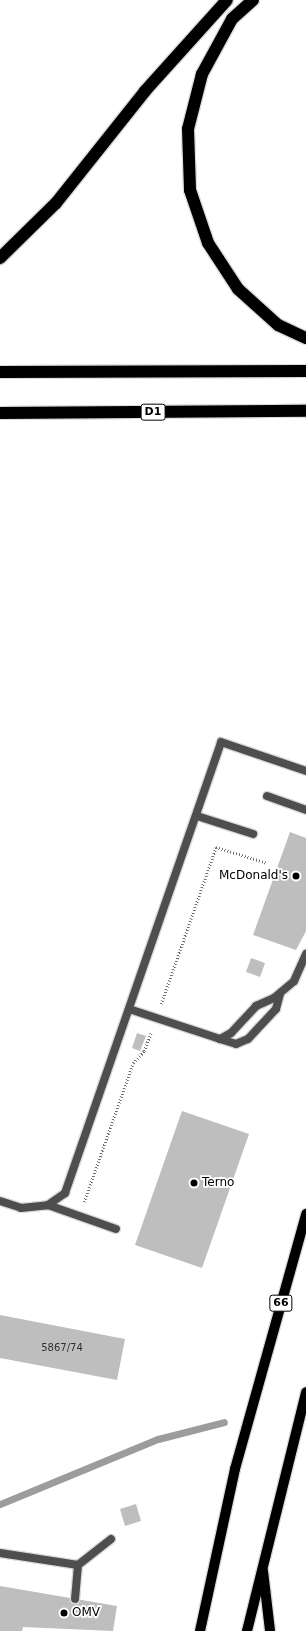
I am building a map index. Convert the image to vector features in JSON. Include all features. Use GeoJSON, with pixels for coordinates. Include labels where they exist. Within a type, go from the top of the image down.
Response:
{"type":"FeatureCollection","features":[{"type":"Feature","properties":{"kind":"highway"},"geometry":{"type":"LineString","coordinates":[[0,258],[56,203],[145,91],[227,0]]}},
{"type":"Feature","properties":{"kind":"highway"},"geometry":{"type":"LineString","coordinates":[[253,0],[232,19],[202,74],[188,129],[190,190],[208,243],[238,289],[278,325],[306,338]]}},
{"type":"Feature","properties":{"kind":"highway"},"geometry":{"type":"LineString","coordinates":[[0,372],[306,371]]}},
{"type":"Feature","properties":{"kind":"highway","name":"D1"},"geometry":{"type":"LineString","coordinates":[[0,413],[306,411]]}},
{"type":"Feature","properties":{"kind":"main road","name":"66"},"geometry":{"type":"LineString","coordinates":[[200,1631],[247,1428],[306,1214]]}},
{"type":"Feature","properties":{"kind":"main road"},"geometry":{"type":"LineString","coordinates":[[247,1631],[262,1562],[306,1392]]}},
{"type":"Feature","properties":{"kind":"main road"},"geometry":{"type":"LineString","coordinates":[[262,1562],[270,1631]]}},
{"type":"Feature","properties":{"kind":"street"},"geometry":{"type":"LineString","coordinates":[[48,1205],[65,1192],[197,816],[221,742],[306,771]]}},
{"type":"Feature","properties":{"kind":"street"},"geometry":{"type":"LineString","coordinates":[[267,796],[306,810]]}},
{"type":"Feature","properties":{"kind":"street"},"geometry":{"type":"LineString","coordinates":[[197,816],[253,834]]}},
{"type":"Feature","properties":{"kind":"street"},"geometry":{"type":"LineString","coordinates":[[220,1039],[231,1033],[256,1006],[280,994],[294,981],[306,954]]}},
{"type":"Feature","properties":{"kind":"street"},"geometry":{"type":"LineString","coordinates":[[129,1009],[185,1030],[236,1044],[248,1039],[276,1009],[280,994]]}},
{"type":"Feature","properties":{"kind":"street"},"geometry":{"type":"LineString","coordinates":[[0,1200],[21,1208],[48,1205],[116,1229]]}},
{"type":"Feature","properties":{"kind":"street"},"geometry":{"type":"LineString","coordinates":[[75,1599],[78,1565],[111,1539]]}},
{"type":"Feature","properties":{"kind":"street"},"geometry":{"type":"LineString","coordinates":[[0,1553],[78,1565]]}},
{"type":"Feature","properties":{"kind":"building"},"geometry":{"type":"Polygon","coordinates":[[[290,832],[306,838],[306,931],[296,950],[253,935],[290,832]]]}},
{"type":"Feature","properties":{"kind":"building"},"geometry":{"type":"Polygon","coordinates":[[[251,958],[265,963],[260,977],[246,972],[251,958]]]}},
{"type":"Feature","properties":{"kind":"building"},"geometry":{"type":"Polygon","coordinates":[[[137,1033],[146,1036],[140,1051],[132,1048],[137,1033]]]}},
{"type":"Feature","properties":{"kind":"building","name":"Terno"},"geometry":{"type":"Polygon","coordinates":[[[182,1111],[249,1134],[202,1268],[135,1245],[182,1111]]]}},
{"type":"Feature","properties":{"kind":"building"},"geometry":{"type":"Polygon","coordinates":[[[0,1315],[125,1339],[117,1380],[0,1358],[0,1315]]]}},
{"type":"Feature","properties":{"kind":"building"},"geometry":{"type":"Polygon","coordinates":[[[136,1504],[141,1521],[125,1526],[120,1509],[136,1504]]]}},
{"type":"Feature","properties":{"kind":"building"},"geometry":{"type":"Polygon","coordinates":[[[0,1586],[117,1606],[113,1631],[23,1627],[22,1631],[0,1631],[0,1586]]]}},
{"type":"Feature","properties":{"kind":"waterway"},"geometry":{"type":"LineString","coordinates":[[0,1504],[158,1439],[224,1422]]}},
{"type":"Feature","properties":{"kind":"place","name":"McDonald's"},"geometry":{"type":"Point","coordinates":[296,876]}},
{"type":"Feature","properties":{"kind":"place","name":"Terno"},"geometry":{"type":"Point","coordinates":[194,1183]}},
{"type":"Feature","properties":{"kind":"place","name":"OMV"},"geometry":{"type":"Point","coordinates":[64,1613]}}]}
